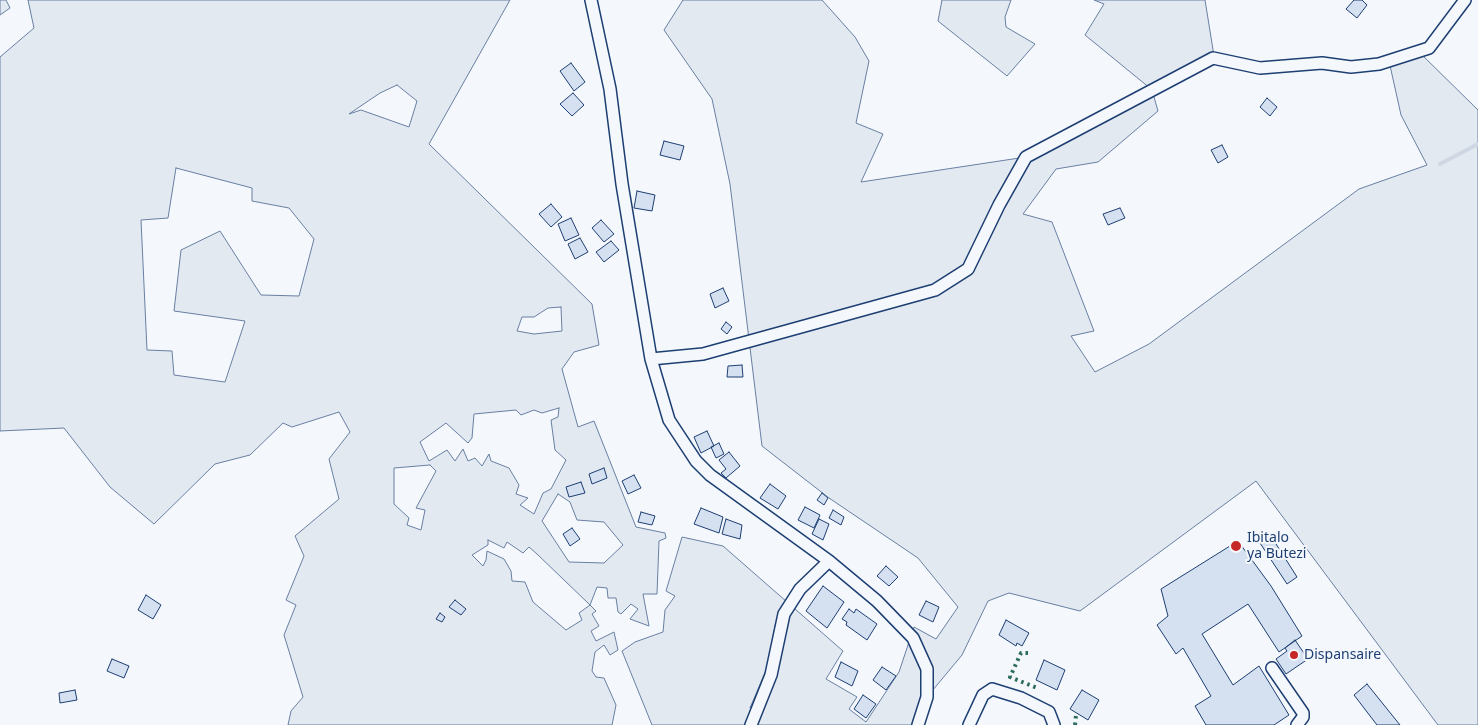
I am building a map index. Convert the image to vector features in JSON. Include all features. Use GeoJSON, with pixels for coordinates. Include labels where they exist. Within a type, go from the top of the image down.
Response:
{"type":"FeatureCollection","features":[{"type":"Feature","properties":{"kind":"street"},"geometry":{"type":"LineString","coordinates":[[591,0],[610,89],[622,184],[651,360],[669,420],[696,460],[710,475],[830,561],[877,601],[913,638],[927,669],[927,697],[918,725]]}},
{"type":"Feature","properties":{"kind":"street"},"geometry":{"type":"LineString","coordinates":[[651,360],[703,354],[935,290],[968,269],[999,205],[1026,158],[1215,58],[1260,68],[1322,63],[1351,66],[1379,64],[1429,48],[1465,0]]}},
{"type":"Feature","properties":{"kind":"street"},"geometry":{"type":"LineString","coordinates":[[751,725],[774,664],[784,614],[800,589],[830,561]]}},
{"type":"Feature","properties":{"kind":"street"},"geometry":{"type":"LineString","coordinates":[[1272,668],[1303,713],[1304,717],[1297,725]]}},
{"type":"Feature","properties":{"kind":"street"},"geometry":{"type":"LineString","coordinates":[[969,725],[983,695],[992,689],[1020,698],[1049,712],[1054,725]]}},
{"type":"Feature","properties":{"kind":"shaded area"},"geometry":{"type":"Polygon","coordinates":[[[0,0],[6,0],[10,8],[0,15],[0,0]]]}},
{"type":"Feature","properties":{"kind":"shaded area"},"geometry":{"type":"Polygon","coordinates":[[[28,0],[510,0],[429,144],[592,304],[599,345],[574,352],[562,369],[578,427],[594,421],[636,527],[665,533],[666,538],[659,541],[657,594],[643,594],[649,626],[630,619],[638,609],[631,604],[621,614],[618,612],[616,598],[608,598],[607,588],[597,587],[590,605],[596,611],[592,614],[599,626],[591,631],[596,641],[614,632],[618,650],[610,655],[604,645],[595,652],[592,671],[596,677],[604,678],[616,705],[612,725],[288,725],[291,711],[303,697],[284,635],[296,605],[286,600],[304,556],[295,536],[339,499],[329,459],[350,432],[339,412],[292,427],[283,423],[250,455],[215,464],[154,524],[110,487],[64,428],[0,431],[0,57],[34,28],[28,0]],[[397,85],[380,93],[349,114],[361,110],[409,127],[417,101],[397,85]],[[176,168],[168,218],[141,220],[147,350],[172,351],[174,375],[225,382],[245,321],[174,311],[181,250],[220,231],[261,295],[299,296],[314,239],[289,208],[252,201],[252,188],[176,168]],[[561,307],[548,308],[534,317],[522,317],[517,331],[534,334],[562,331],[561,307]],[[559,408],[542,413],[534,410],[521,415],[516,410],[474,414],[472,438],[468,443],[446,423],[420,442],[429,461],[447,450],[455,461],[463,449],[468,461],[475,458],[482,466],[489,454],[491,461],[509,468],[519,485],[516,494],[528,498],[520,505],[534,514],[543,493],[551,489],[566,460],[555,450],[551,420],[558,417],[559,408]],[[430,465],[394,468],[394,504],[409,518],[407,525],[421,530],[425,510],[416,508],[436,471],[430,465]],[[558,494],[542,521],[569,562],[604,563],[623,545],[604,522],[577,520],[570,502],[558,494]],[[488,540],[488,545],[472,555],[483,566],[487,551],[504,559],[511,571],[512,581],[525,582],[533,602],[566,630],[582,620],[579,613],[590,605],[529,547],[523,553],[507,542],[504,548],[488,540]]]}},
{"type":"Feature","properties":{"kind":"shaded area"},"geometry":{"type":"Polygon","coordinates":[[[683,0],[822,0],[855,37],[869,61],[856,123],[883,134],[861,182],[1026,157],[1151,89],[1085,35],[1104,4],[1094,0],[1205,0],[1214,56],[1152,90],[1158,111],[1098,162],[1056,169],[1023,214],[1052,222],[1094,331],[1071,336],[1095,372],[1149,344],[1359,189],[1427,165],[1401,115],[1389,61],[1417,50],[1478,110],[1478,725],[1438,725],[1256,481],[1080,611],[1009,593],[988,601],[962,655],[927,697],[918,725],[652,725],[622,651],[635,642],[663,632],[665,610],[675,596],[666,591],[682,537],[723,546],[843,651],[826,679],[857,697],[849,709],[866,722],[899,672],[914,627],[936,639],[958,607],[918,558],[829,498],[762,446],[730,184],[712,99],[664,30],[683,0]],[[775,626],[769,663],[750,708],[774,664],[775,626]]]}},
{"type":"Feature","properties":{"kind":"shaded area"},"geometry":{"type":"Polygon","coordinates":[[[942,0],[1011,0],[1005,17],[1006,27],[1035,44],[1007,76],[938,21],[942,0]]]}},
{"type":"Feature","properties":{"kind":"building"},"geometry":{"type":"Polygon","coordinates":[[[1354,0],[1362,0],[1367,5],[1357,18],[1346,9],[1354,0]]]}},
{"type":"Feature","properties":{"kind":"building"},"geometry":{"type":"Polygon","coordinates":[[[571,63],[585,82],[574,91],[560,71],[571,63]]]}},
{"type":"Feature","properties":{"kind":"building"},"geometry":{"type":"Polygon","coordinates":[[[573,93],[584,105],[572,116],[560,104],[573,93]]]}},
{"type":"Feature","properties":{"kind":"building"},"geometry":{"type":"Polygon","coordinates":[[[1267,98],[1277,107],[1270,116],[1260,107],[1267,98]]]}},
{"type":"Feature","properties":{"kind":"building"},"geometry":{"type":"Polygon","coordinates":[[[664,141],[684,146],[680,160],[660,155],[664,141]]]}},
{"type":"Feature","properties":{"kind":"building"},"geometry":{"type":"Polygon","coordinates":[[[1222,145],[1228,157],[1218,163],[1211,150],[1222,145]]]}},
{"type":"Feature","properties":{"kind":"building"},"geometry":{"type":"Polygon","coordinates":[[[637,191],[655,195],[652,211],[634,208],[637,191]]]}},
{"type":"Feature","properties":{"kind":"building"},"geometry":{"type":"Polygon","coordinates":[[[551,204],[562,217],[551,227],[539,214],[551,204]]]}},
{"type":"Feature","properties":{"kind":"building"},"geometry":{"type":"Polygon","coordinates":[[[1120,208],[1125,218],[1108,225],[1103,214],[1120,208]]]}},
{"type":"Feature","properties":{"kind":"building"},"geometry":{"type":"Polygon","coordinates":[[[571,218],[579,235],[565,241],[558,224],[571,218]]]}},
{"type":"Feature","properties":{"kind":"building"},"geometry":{"type":"Polygon","coordinates":[[[601,220],[614,234],[604,242],[592,228],[601,220]]]}},
{"type":"Feature","properties":{"kind":"building"},"geometry":{"type":"Polygon","coordinates":[[[580,238],[588,252],[575,259],[568,244],[580,238]]]}},
{"type":"Feature","properties":{"kind":"building"},"geometry":{"type":"Polygon","coordinates":[[[611,241],[619,250],[604,262],[596,252],[611,241]]]}},
{"type":"Feature","properties":{"kind":"building"},"geometry":{"type":"Polygon","coordinates":[[[723,288],[729,301],[715,308],[710,294],[723,288]]]}},
{"type":"Feature","properties":{"kind":"building"},"geometry":{"type":"Polygon","coordinates":[[[726,322],[732,327],[727,334],[721,329],[726,322]]]}},
{"type":"Feature","properties":{"kind":"building"},"geometry":{"type":"Polygon","coordinates":[[[742,365],[743,377],[727,377],[728,366],[742,365]]]}},
{"type":"Feature","properties":{"kind":"building"},"geometry":{"type":"Polygon","coordinates":[[[707,431],[714,446],[701,453],[694,437],[707,431]]]}},
{"type":"Feature","properties":{"kind":"building"},"geometry":{"type":"Polygon","coordinates":[[[719,443],[724,454],[716,458],[711,447],[719,443]]]}},
{"type":"Feature","properties":{"kind":"building"},"geometry":{"type":"Polygon","coordinates":[[[729,452],[740,466],[726,478],[721,473],[726,469],[719,460],[729,452]]]}},
{"type":"Feature","properties":{"kind":"building"},"geometry":{"type":"Polygon","coordinates":[[[604,468],[607,478],[592,484],[589,474],[604,468]]]}},
{"type":"Feature","properties":{"kind":"building"},"geometry":{"type":"Polygon","coordinates":[[[634,475],[641,488],[628,494],[622,481],[634,475]]]}},
{"type":"Feature","properties":{"kind":"building"},"geometry":{"type":"Polygon","coordinates":[[[581,482],[585,493],[569,497],[566,487],[581,482]]]}},
{"type":"Feature","properties":{"kind":"building"},"geometry":{"type":"Polygon","coordinates":[[[770,484],[786,496],[778,509],[760,498],[770,484]]]}},
{"type":"Feature","properties":{"kind":"building"},"geometry":{"type":"Polygon","coordinates":[[[822,493],[828,498],[824,505],[817,500],[822,493]]]}},
{"type":"Feature","properties":{"kind":"building"},"geometry":{"type":"Polygon","coordinates":[[[805,507],[820,515],[814,528],[798,520],[805,507]]]}},
{"type":"Feature","properties":{"kind":"building"},"geometry":{"type":"Polygon","coordinates":[[[701,508],[723,517],[719,533],[694,524],[701,508]]]}},
{"type":"Feature","properties":{"kind":"building"},"geometry":{"type":"Polygon","coordinates":[[[833,510],[844,517],[841,525],[829,518],[833,510]]]}},
{"type":"Feature","properties":{"kind":"building"},"geometry":{"type":"Polygon","coordinates":[[[641,512],[655,516],[652,525],[638,522],[641,512]]]}},
{"type":"Feature","properties":{"kind":"building"},"geometry":{"type":"Polygon","coordinates":[[[726,519],[742,525],[740,539],[722,534],[726,519]]]}},
{"type":"Feature","properties":{"kind":"building"},"geometry":{"type":"Polygon","coordinates":[[[819,519],[829,524],[823,540],[812,534],[819,519]]]}},
{"type":"Feature","properties":{"kind":"building"},"geometry":{"type":"Polygon","coordinates":[[[572,528],[580,539],[570,546],[563,534],[572,528]]]}},
{"type":"Feature","properties":{"kind":"building"},"geometry":{"type":"Polygon","coordinates":[[[1271,536],[1297,577],[1287,584],[1260,543],[1271,536]]]}},
{"type":"Feature","properties":{"kind":"building","name":"Ibitalo ya Butezi"},"geometry":{"type":"Polygon","coordinates":[[[1238,541],[1271,586],[1302,636],[1279,652],[1248,604],[1202,634],[1233,685],[1259,666],[1289,715],[1274,725],[1206,725],[1195,706],[1211,696],[1183,648],[1176,654],[1157,625],[1168,616],[1161,589],[1238,541]]]}},
{"type":"Feature","properties":{"kind":"building"},"geometry":{"type":"Polygon","coordinates":[[[886,566],[898,577],[889,586],[877,576],[886,566]]]}},
{"type":"Feature","properties":{"kind":"building"},"geometry":{"type":"Polygon","coordinates":[[[823,586],[844,602],[827,628],[806,611],[823,586]]]}},
{"type":"Feature","properties":{"kind":"building"},"geometry":{"type":"Polygon","coordinates":[[[146,595],[161,605],[153,619],[138,610],[146,595]]]}},
{"type":"Feature","properties":{"kind":"building"},"geometry":{"type":"Polygon","coordinates":[[[455,600],[466,609],[461,615],[449,607],[455,600]]]}},
{"type":"Feature","properties":{"kind":"building"},"geometry":{"type":"Polygon","coordinates":[[[926,601],[939,607],[933,622],[919,615],[926,601]]]}},
{"type":"Feature","properties":{"kind":"building"},"geometry":{"type":"Polygon","coordinates":[[[849,609],[854,613],[856,609],[877,624],[867,640],[846,625],[847,622],[842,619],[849,609]]]}},
{"type":"Feature","properties":{"kind":"building"},"geometry":{"type":"Polygon","coordinates":[[[440,613],[445,617],[442,622],[436,619],[440,613]]]}},
{"type":"Feature","properties":{"kind":"building"},"geometry":{"type":"Polygon","coordinates":[[[1006,620],[1029,633],[1022,646],[1017,643],[1016,646],[999,635],[1006,620]]]}},
{"type":"Feature","properties":{"kind":"building","name":"Dispansaire"},"geometry":{"type":"Polygon","coordinates":[[[1295,640],[1308,659],[1286,674],[1276,659],[1287,651],[1285,648],[1295,640]]]}},
{"type":"Feature","properties":{"kind":"building"},"geometry":{"type":"Polygon","coordinates":[[[112,659],[129,666],[124,678],[107,671],[112,659]]]}},
{"type":"Feature","properties":{"kind":"building"},"geometry":{"type":"Polygon","coordinates":[[[1044,660],[1065,670],[1057,690],[1036,680],[1044,660]]]}},
{"type":"Feature","properties":{"kind":"building"},"geometry":{"type":"Polygon","coordinates":[[[841,662],[858,671],[852,686],[835,677],[841,662]]]}},
{"type":"Feature","properties":{"kind":"building"},"geometry":{"type":"Polygon","coordinates":[[[882,667],[896,676],[886,690],[873,680],[882,667]]]}},
{"type":"Feature","properties":{"kind":"building"},"geometry":{"type":"Polygon","coordinates":[[[1367,684],[1400,725],[1377,725],[1354,695],[1367,684]]]}},
{"type":"Feature","properties":{"kind":"building"},"geometry":{"type":"Polygon","coordinates":[[[75,690],[77,700],[60,703],[59,693],[75,690]]]}},
{"type":"Feature","properties":{"kind":"building"},"geometry":{"type":"Polygon","coordinates":[[[1082,690],[1099,700],[1088,720],[1070,709],[1082,690]]]}},
{"type":"Feature","properties":{"kind":"building"},"geometry":{"type":"Polygon","coordinates":[[[863,695],[876,704],[866,718],[854,709],[863,695]]]}},
{"type":"Feature","properties":{"kind":"waterway"},"geometry":{"type":"LineString","coordinates":[[1440,164],[1478,144]]}},
{"type":"Feature","properties":{"kind":"hedge"},"geometry":{"type":"LineString","coordinates":[[1028,653],[1021,653],[1010,677],[1037,688]]}},
{"type":"Feature","properties":{"kind":"hedge"},"geometry":{"type":"LineString","coordinates":[[1075,725],[1076,715]]}},
{"type":"Feature","properties":{"kind":"place","name":"Ibitalo ya Butezi"},"geometry":{"type":"Point","coordinates":[1236,546]}},
{"type":"Feature","properties":{"kind":"place","name":"Dispansaire"},"geometry":{"type":"Point","coordinates":[1294,655]}}]}
